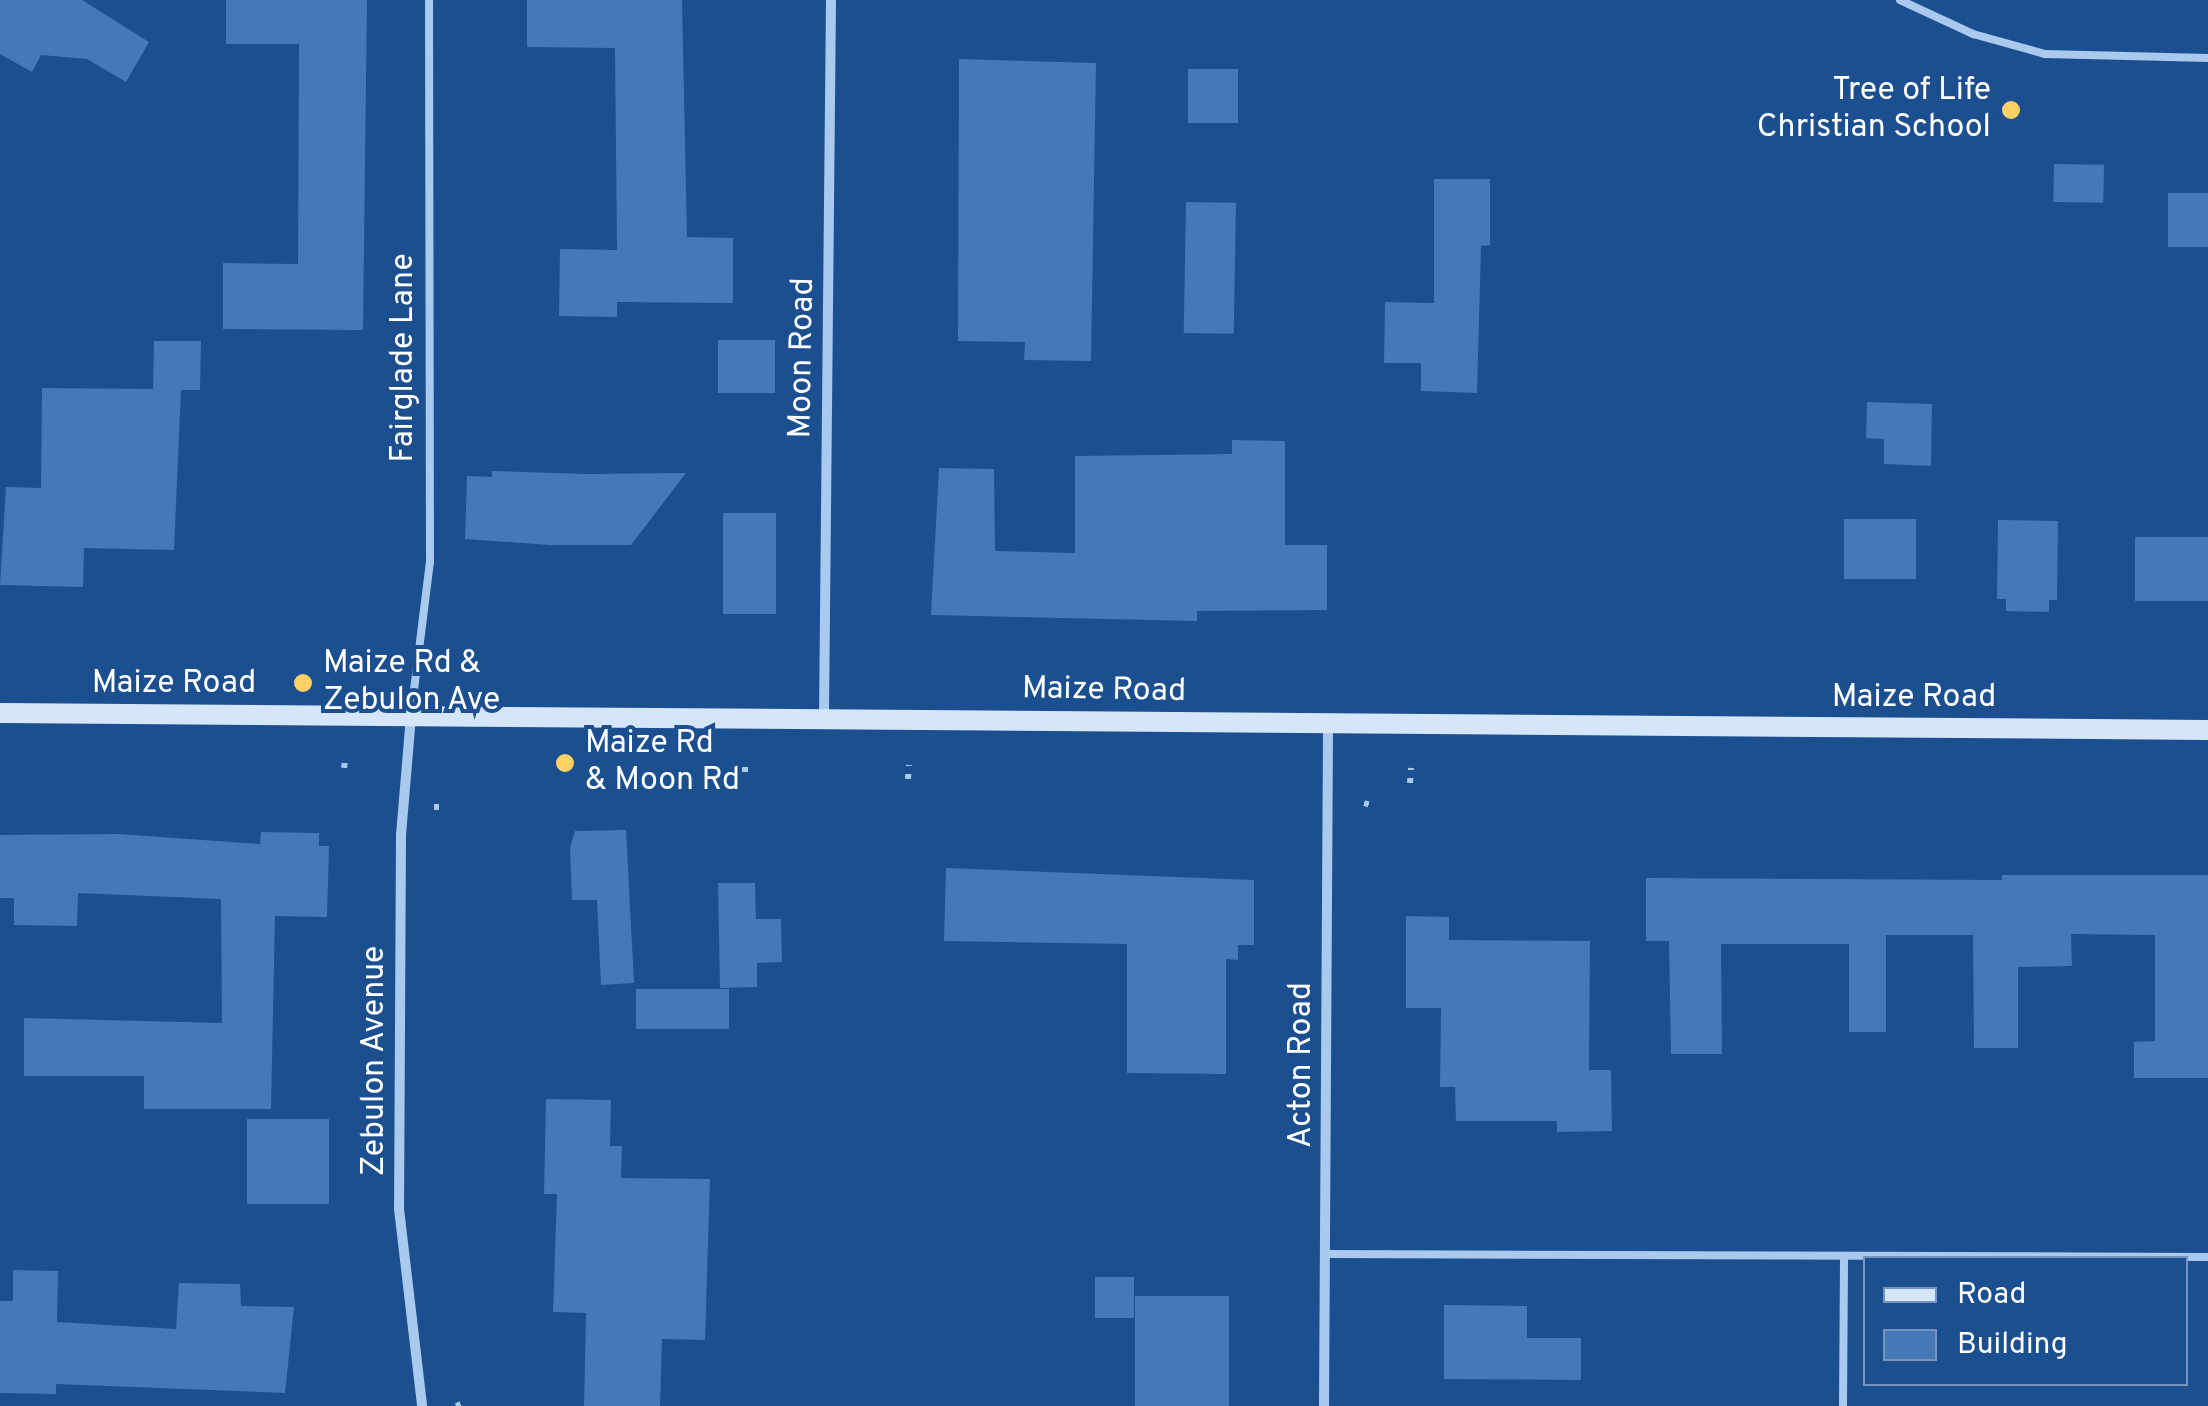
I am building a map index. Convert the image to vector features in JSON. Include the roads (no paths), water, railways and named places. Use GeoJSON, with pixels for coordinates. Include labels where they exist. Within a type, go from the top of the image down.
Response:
{"type":"FeatureCollection","features":[{"type":"Feature","properties":{"kind":"street","name":"Moon Road"},"geometry":{"type":"LineString","coordinates":[[824,716],[831,0]]}},
{"type":"Feature","properties":{"kind":"street","name":"Maize Road"},"geometry":{"type":"LineString","coordinates":[[0,713],[824,716],[2208,730]]}},
{"type":"Feature","properties":{"kind":"street","name":"Zebulon Avenue"},"geometry":{"type":"LineString","coordinates":[[411,715],[401,835],[399,1209],[422,1406]]}},
{"type":"Feature","properties":{"kind":"street","name":"Acton Road"},"geometry":{"type":"LineString","coordinates":[[1324,1406],[1328,724]]}},
{"type":"Feature","properties":{"kind":"lane","name":"Fairglade Lane"},"geometry":{"type":"LineString","coordinates":[[411,715],[430,562],[429,0]]}},
{"type":"Feature","properties":{"kind":"lane"},"geometry":{"type":"LineString","coordinates":[[1900,0],[1973,34],[2045,54],[2208,58]]}},
{"type":"Feature","properties":{"kind":"lane"},"geometry":{"type":"LineString","coordinates":[[1326,1254],[1863,1256]]}},
{"type":"Feature","properties":{"kind":"lane"},"geometry":{"type":"LineString","coordinates":[[1843,1406],[1844,1256]]}},
{"type":"Feature","properties":{"kind":"place","name":"Tree of Life Christian School"},"geometry":{"type":"Point","coordinates":[2011,110]}},
{"type":"Feature","properties":{"kind":"place","name":"Maize Rd & Zebulon Ave"},"geometry":{"type":"Point","coordinates":[303,683]}},
{"type":"Feature","properties":{"kind":"place","name":"Maize Rd & Moon Rd"},"geometry":{"type":"Point","coordinates":[565,763]}}]}
